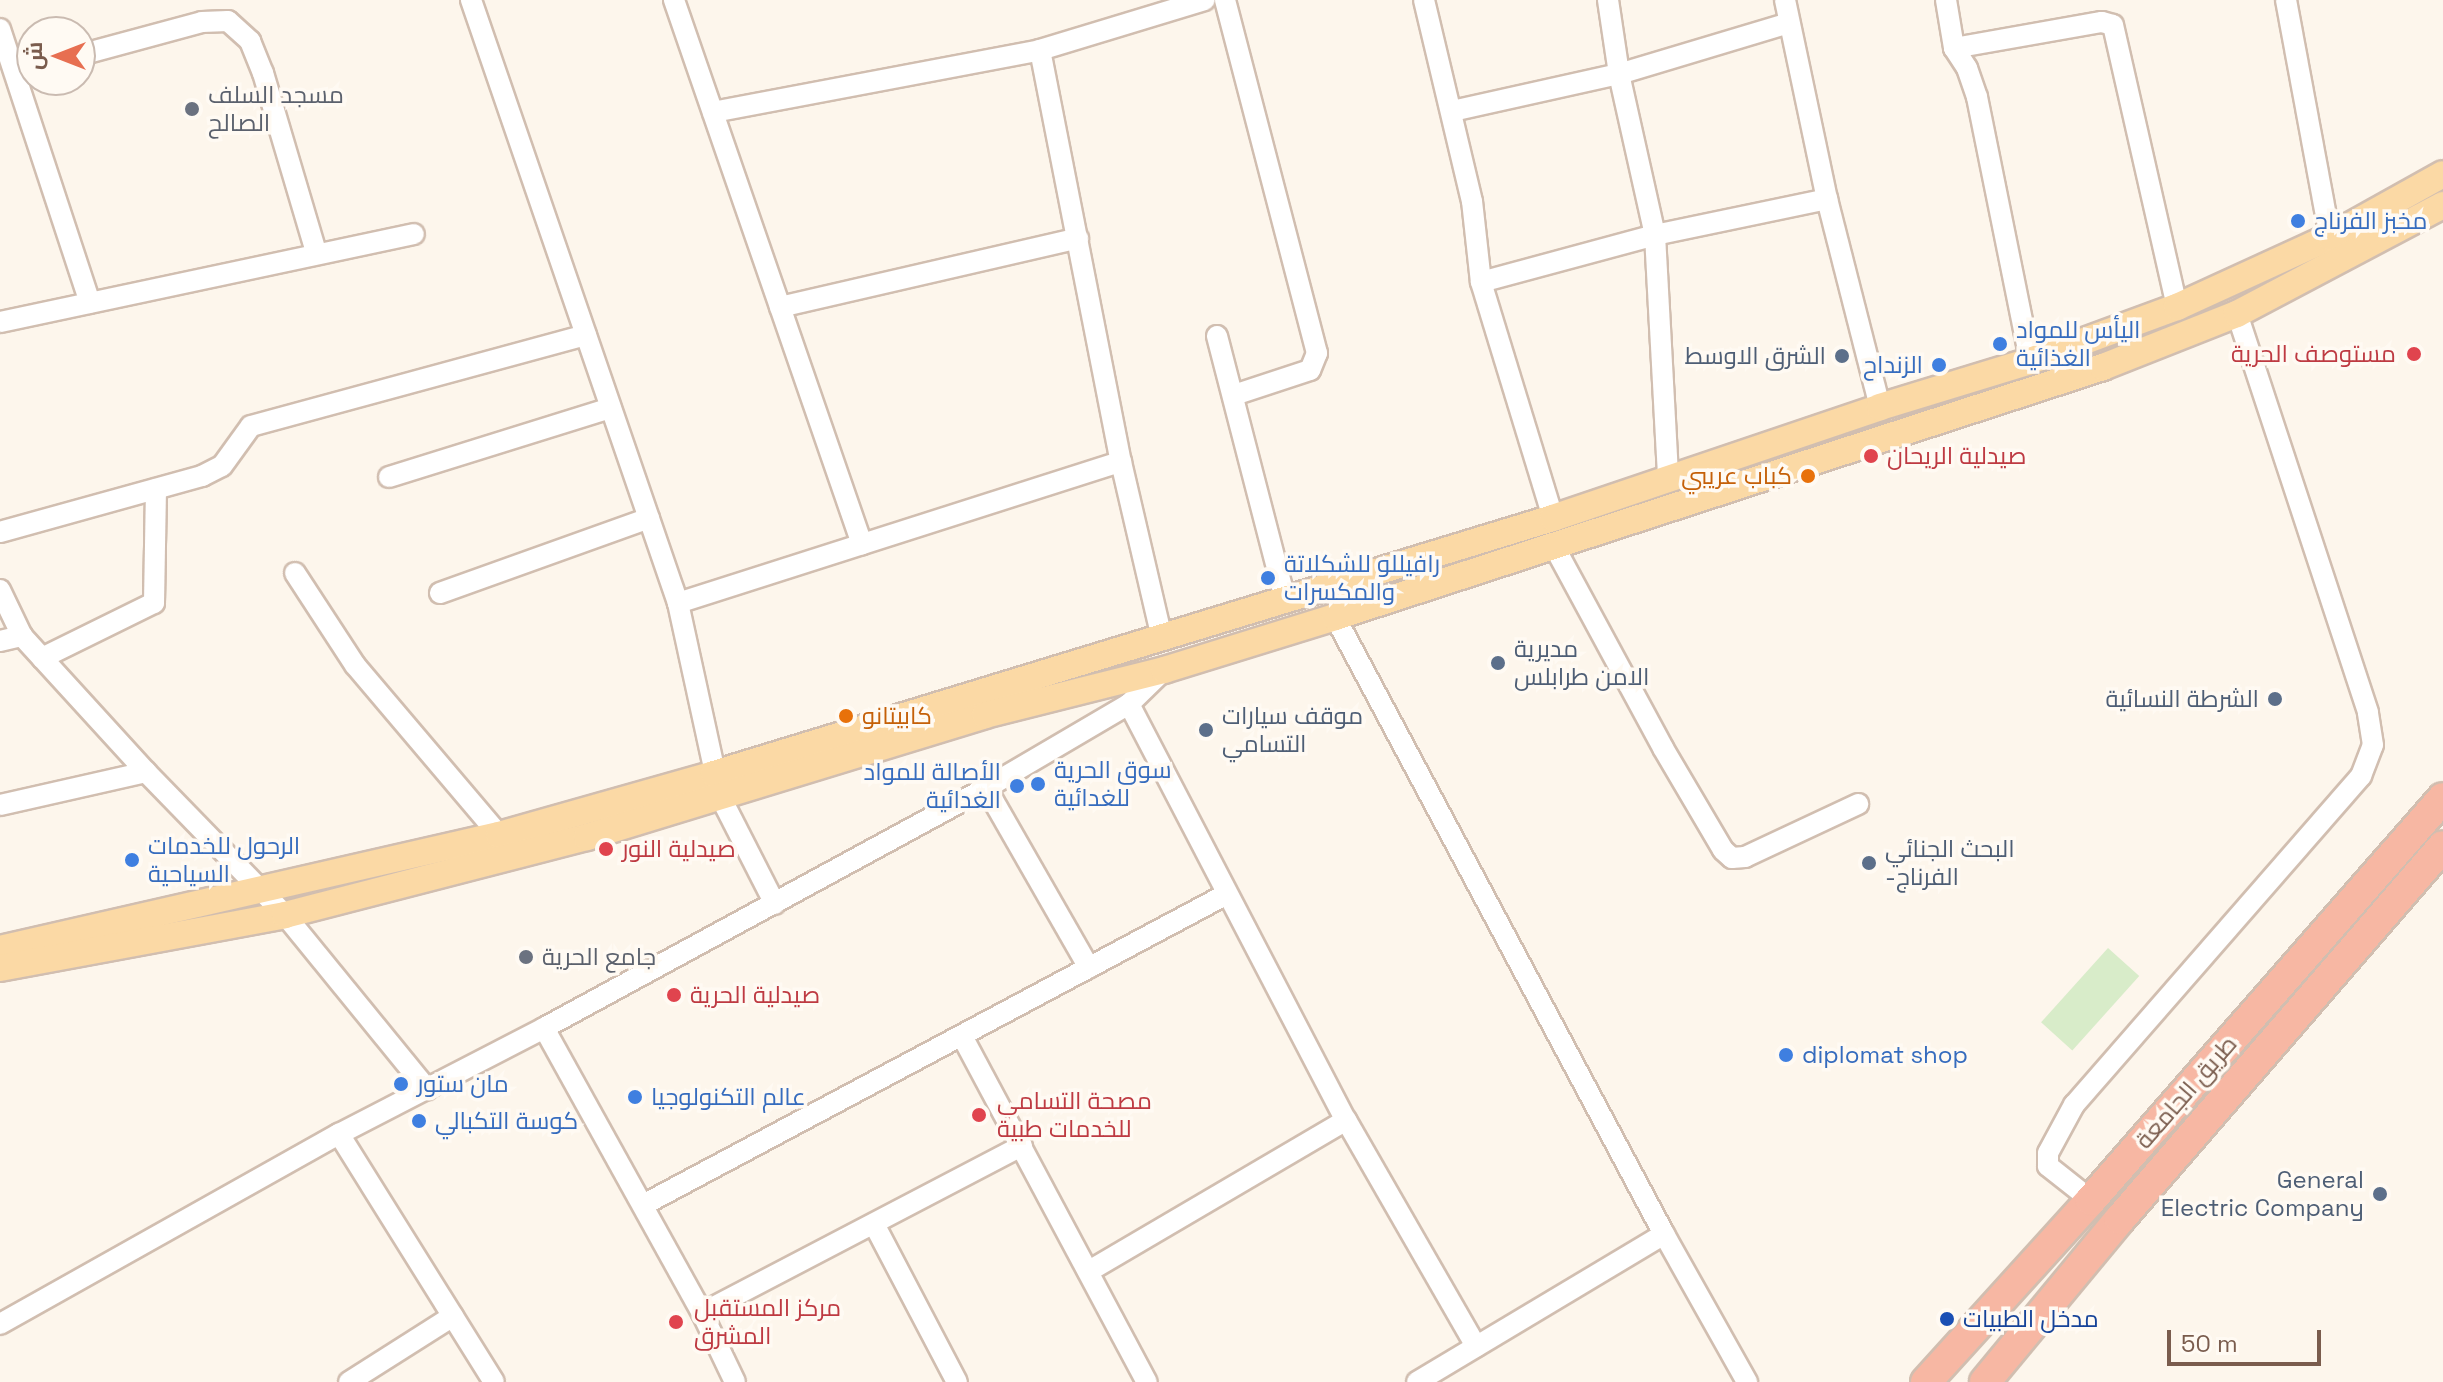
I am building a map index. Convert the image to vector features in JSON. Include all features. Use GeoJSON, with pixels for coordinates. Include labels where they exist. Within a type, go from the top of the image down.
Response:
{"type":"FeatureCollection","features":[{"type":"Feature","properties":{"kind":"highway","name":"طريق الجامعة"},"geometry":{"type":"LineString","coordinates":[[1926,1382],[2091,1200],[2443,798]]}},
{"type":"Feature","properties":{"kind":"highway","name":"طريق الجامعة"},"geometry":{"type":"LineString","coordinates":[[1985,1382],[2120,1219],[2443,846]]}},
{"type":"Feature","properties":{"kind":"main road"},"geometry":{"type":"LineString","coordinates":[[717,785],[1162,638],[1553,518],[1880,407],[2030,361],[2177,307],[2330,237],[2443,174]]}},
{"type":"Feature","properties":{"kind":"main road"},"geometry":{"type":"LineString","coordinates":[[0,949],[671,798],[1164,670],[1555,548],[2103,367],[2237,314],[2443,205]]}},
{"type":"Feature","properties":{"kind":"main road"},"geometry":{"type":"LineString","coordinates":[[0,968],[285,915],[587,837],[671,798]]}},
{"type":"Feature","properties":{"kind":"street"},"geometry":{"type":"LineString","coordinates":[[471,0],[678,603],[717,785],[775,904]]}},
{"type":"Feature","properties":{"kind":"street"},"geometry":{"type":"LineString","coordinates":[[674,0],[862,544]]}},
{"type":"Feature","properties":{"kind":"street"},"geometry":{"type":"LineString","coordinates":[[713,112],[1040,50],[1205,0]]}},
{"type":"Feature","properties":{"kind":"street"},"geometry":{"type":"LineString","coordinates":[[1225,0],[1317,353],[1310,370],[1234,395]]}},
{"type":"Feature","properties":{"kind":"street"},"geometry":{"type":"LineString","coordinates":[[1424,0],[1472,201],[1481,282],[1553,518]]}},
{"type":"Feature","properties":{"kind":"street"},"geometry":{"type":"LineString","coordinates":[[1608,0],[1619,74],[1655,235],[1668,477]]}},
{"type":"Feature","properties":{"kind":"street"},"geometry":{"type":"LineString","coordinates":[[1785,0],[1827,199],[1880,407]]}},
{"type":"Feature","properties":{"kind":"street"},"geometry":{"type":"LineString","coordinates":[[1946,0],[1954,48],[1972,79],[1977,97],[2030,361]]}},
{"type":"Feature","properties":{"kind":"street"},"geometry":{"type":"LineString","coordinates":[[2286,0],[2330,237]]}},
{"type":"Feature","properties":{"kind":"street"},"geometry":{"type":"LineString","coordinates":[[96,51],[202,22],[228,21],[250,41],[263,73],[316,252]]}},
{"type":"Feature","properties":{"kind":"street"},"geometry":{"type":"LineString","coordinates":[[1954,48],[2102,22],[2113,25],[2177,307]]}},
{"type":"Feature","properties":{"kind":"street"},"geometry":{"type":"LineString","coordinates":[[1452,111],[1619,74],[1789,23]]}},
{"type":"Feature","properties":{"kind":"street"},"geometry":{"type":"LineString","coordinates":[[0,29],[16,57]]}},
{"type":"Feature","properties":{"kind":"street"},"geometry":{"type":"LineString","coordinates":[[1040,50],[1121,462],[1162,638]]}},
{"type":"Feature","properties":{"kind":"street"},"geometry":{"type":"LineString","coordinates":[[31,96],[90,303]]}},
{"type":"Feature","properties":{"kind":"street"},"geometry":{"type":"LineString","coordinates":[[1481,282],[1655,235],[1827,199]]}},
{"type":"Feature","properties":{"kind":"street"},"geometry":{"type":"LineString","coordinates":[[0,322],[316,252],[414,234]]}},
{"type":"Feature","properties":{"kind":"street"},"geometry":{"type":"LineString","coordinates":[[780,307],[1078,238]]}},
{"type":"Feature","properties":{"kind":"street"},"geometry":{"type":"LineString","coordinates":[[2091,1200],[2048,1166],[2048,1153],[2074,1105],[2361,776],[2373,745],[2368,712],[2237,314]]}},
{"type":"Feature","properties":{"kind":"street"},"geometry":{"type":"LineString","coordinates":[[0,532],[202,476],[222,466],[251,426],[586,335]]}},
{"type":"Feature","properties":{"kind":"street"},"geometry":{"type":"LineString","coordinates":[[1217,336],[1285,599]]}},
{"type":"Feature","properties":{"kind":"street"},"geometry":{"type":"LineString","coordinates":[[389,477],[611,408]]}},
{"type":"Feature","properties":{"kind":"street"},"geometry":{"type":"LineString","coordinates":[[678,603],[1121,462]]}},
{"type":"Feature","properties":{"kind":"street"},"geometry":{"type":"LineString","coordinates":[[42,658],[154,603],[156,489]]}},
{"type":"Feature","properties":{"kind":"street"},"geometry":{"type":"LineString","coordinates":[[440,593],[649,518]]}},
{"type":"Feature","properties":{"kind":"street"},"geometry":{"type":"LineString","coordinates":[[1555,548],[1663,748],[1723,850],[1732,858],[1745,857],[1858,804]]}},
{"type":"Feature","properties":{"kind":"street"},"geometry":{"type":"LineString","coordinates":[[295,573],[355,665],[499,835]]}},
{"type":"Feature","properties":{"kind":"street"},"geometry":{"type":"LineString","coordinates":[[0,590],[22,636],[146,772],[261,888],[427,1089]]}},
{"type":"Feature","properties":{"kind":"street"},"geometry":{"type":"LineString","coordinates":[[1335,617],[1664,1234],[1747,1382]]}},
{"type":"Feature","properties":{"kind":"street"},"geometry":{"type":"LineString","coordinates":[[0,641],[22,636]]}},
{"type":"Feature","properties":{"kind":"street"},"geometry":{"type":"LineString","coordinates":[[0,1324],[339,1134],[544,1028],[986,788],[1129,704],[1164,670]]}},
{"type":"Feature","properties":{"kind":"street"},"geometry":{"type":"LineString","coordinates":[[1129,704],[1346,1120],[1476,1346]]}},
{"type":"Feature","properties":{"kind":"street"},"geometry":{"type":"LineString","coordinates":[[0,805],[146,772]]}},
{"type":"Feature","properties":{"kind":"street"},"geometry":{"type":"LineString","coordinates":[[986,788],[1089,968]]}},
{"type":"Feature","properties":{"kind":"street"},"geometry":{"type":"LineString","coordinates":[[643,1205],[1227,894]]}},
{"type":"Feature","properties":{"kind":"street"},"geometry":{"type":"LineString","coordinates":[[544,1028],[702,1313],[735,1382]]}},
{"type":"Feature","properties":{"kind":"street"},"geometry":{"type":"LineString","coordinates":[[962,1036],[1147,1382]]}},
{"type":"Feature","properties":{"kind":"street"},"geometry":{"type":"LineString","coordinates":[[1089,1271],[1346,1120]]}},
{"type":"Feature","properties":{"kind":"street"},"geometry":{"type":"LineString","coordinates":[[339,1134],[494,1382]]}},
{"type":"Feature","properties":{"kind":"street"},"geometry":{"type":"LineString","coordinates":[[702,1313],[1022,1146]]}},
{"type":"Feature","properties":{"kind":"street"},"geometry":{"type":"LineString","coordinates":[[874,1224],[957,1382]]}},
{"type":"Feature","properties":{"kind":"street"},"geometry":{"type":"LineString","coordinates":[[1417,1382],[1664,1234]]}},
{"type":"Feature","properties":{"kind":"street"},"geometry":{"type":"LineString","coordinates":[[349,1382],[453,1316]]}},
{"type":"Feature","properties":{"kind":"green space"},"geometry":{"type":"Polygon","coordinates":[[[2108,948],[2139,976],[2072,1050],[2041,1022],[2108,948]]]}},
{"type":"Feature","properties":{"kind":"place","name":"مسجد السلف الصالح"},"geometry":{"type":"Point","coordinates":[192,109]}},
{"type":"Feature","properties":{"kind":"place","name":"مخبز الفرناج"},"geometry":{"type":"Point","coordinates":[2298,221]}},
{"type":"Feature","properties":{"kind":"place","name":"اليأس للمواد الغذائية"},"geometry":{"type":"Point","coordinates":[2000,344]}},
{"type":"Feature","properties":{"kind":"place","name":"مستوصف الحرية"},"geometry":{"type":"Point","coordinates":[2414,354]}},
{"type":"Feature","properties":{"kind":"place","name":"الشرق الاوسط"},"geometry":{"type":"Point","coordinates":[1842,356]}},
{"type":"Feature","properties":{"kind":"place","name":"الزنداح"},"geometry":{"type":"Point","coordinates":[1939,365]}},
{"type":"Feature","properties":{"kind":"place","name":"صيدلية الريحان"},"geometry":{"type":"Point","coordinates":[1871,456]}},
{"type":"Feature","properties":{"kind":"place","name":"كباب عريبي"},"geometry":{"type":"Point","coordinates":[1808,476]}},
{"type":"Feature","properties":{"kind":"place","name":"رافيللو للشكلاتة والمكسرات"},"geometry":{"type":"Point","coordinates":[1268,578]}},
{"type":"Feature","properties":{"kind":"place","name":"مديرية الامن طرابلس"},"geometry":{"type":"Point","coordinates":[1498,663]}},
{"type":"Feature","properties":{"kind":"place","name":"الشرطة النسائية"},"geometry":{"type":"Point","coordinates":[2275,699]}},
{"type":"Feature","properties":{"kind":"place","name":"كابيتانو"},"geometry":{"type":"Point","coordinates":[846,716]}},
{"type":"Feature","properties":{"kind":"place","name":"موقف سيارات التسامي"},"geometry":{"type":"Point","coordinates":[1206,730]}},
{"type":"Feature","properties":{"kind":"place","name":"سوق الحرية للغدائية"},"geometry":{"type":"Point","coordinates":[1038,784]}},
{"type":"Feature","properties":{"kind":"place","name":"الأصالة للمواد الغدائية"},"geometry":{"type":"Point","coordinates":[1017,786]}},
{"type":"Feature","properties":{"kind":"place","name":"صيدلية النور"},"geometry":{"type":"Point","coordinates":[606,849]}},
{"type":"Feature","properties":{"kind":"place","name":"الرحول للخدمات السياحية"},"geometry":{"type":"Point","coordinates":[132,860]}},
{"type":"Feature","properties":{"kind":"place","name":"البحث الجنائي -الفرناج"},"geometry":{"type":"Point","coordinates":[1869,863]}},
{"type":"Feature","properties":{"kind":"place","name":"جامع الحرية"},"geometry":{"type":"Point","coordinates":[526,957]}},
{"type":"Feature","properties":{"kind":"place","name":"صيدلية الحرية"},"geometry":{"type":"Point","coordinates":[674,995]}},
{"type":"Feature","properties":{"kind":"place","name":"diplomat shop"},"geometry":{"type":"Point","coordinates":[1786,1055]}},
{"type":"Feature","properties":{"kind":"place","name":"مان ستور"},"geometry":{"type":"Point","coordinates":[401,1084]}},
{"type":"Feature","properties":{"kind":"place","name":"عالم التكنولوجيا"},"geometry":{"type":"Point","coordinates":[635,1097]}},
{"type":"Feature","properties":{"kind":"place","name":"مصحة التسامي للخدمات طبية"},"geometry":{"type":"Point","coordinates":[979,1115]}},
{"type":"Feature","properties":{"kind":"place","name":"كوسة التكبالي"},"geometry":{"type":"Point","coordinates":[419,1121]}},
{"type":"Feature","properties":{"kind":"place","name":"General Electric Company"},"geometry":{"type":"Point","coordinates":[2380,1194]}},
{"type":"Feature","properties":{"kind":"place","name":"مدخل الطبيات"},"geometry":{"type":"Point","coordinates":[1947,1319]}},
{"type":"Feature","properties":{"kind":"place","name":"مركز المستقبل المشرق"},"geometry":{"type":"Point","coordinates":[676,1322]}}]}
